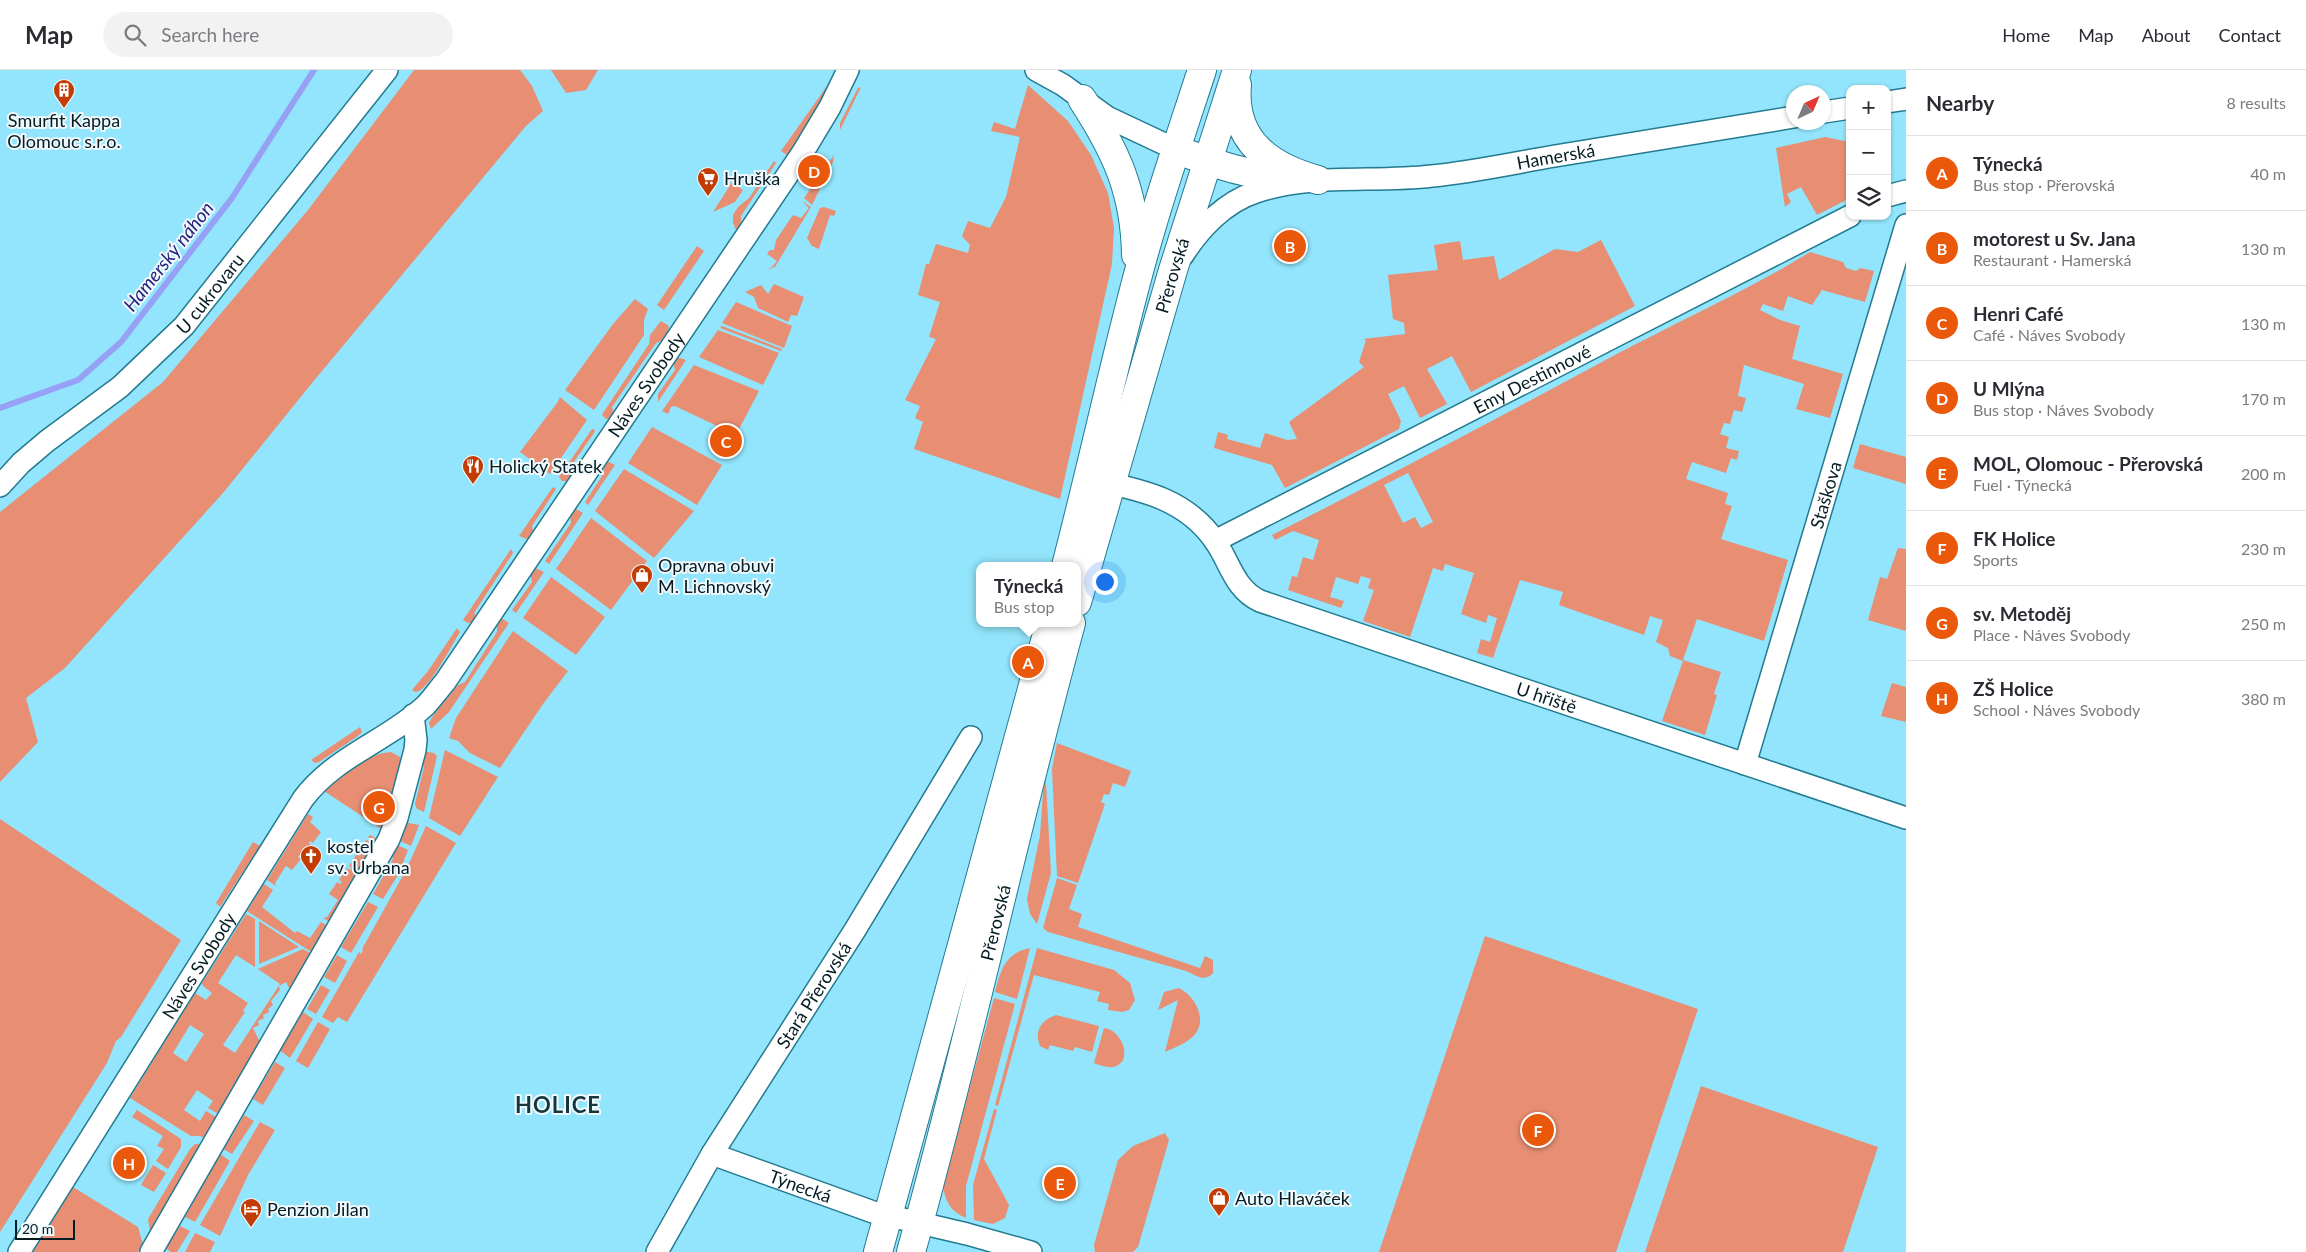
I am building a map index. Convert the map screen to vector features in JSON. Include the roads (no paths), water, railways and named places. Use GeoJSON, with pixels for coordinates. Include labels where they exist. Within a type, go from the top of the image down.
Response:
{"type":"FeatureCollection","features":[{"type":"Feature","properties":{"kind":"main road","name":"Přerovská"},"geometry":{"type":"LineString","coordinates":[[1081,581],[1134,290],[1175,149],[1202,70]]}},
{"type":"Feature","properties":{"kind":"main road"},"geometry":{"type":"LineString","coordinates":[[1238,70],[1237,106],[1241,123],[1254,146],[1278,166],[1318,180]]}},
{"type":"Feature","properties":{"kind":"main road","name":"Přerovská"},"geometry":{"type":"LineString","coordinates":[[1068,562],[1100,481],[1173,270],[1238,70]]}},
{"type":"Feature","properties":{"kind":"main road"},"geometry":{"type":"LineString","coordinates":[[1082,99],[1114,155],[1129,191],[1136,232],[1134,290]]}},
{"type":"Feature","properties":{"kind":"main road"},"geometry":{"type":"LineString","coordinates":[[1175,149],[1231,170],[1262,176],[1318,180]]}},
{"type":"Feature","properties":{"kind":"main road","name":"Přerovská"},"geometry":{"type":"LineString","coordinates":[[889,1216],[1049,627]]}},
{"type":"Feature","properties":{"kind":"main road","name":"Přerovská"},"geometry":{"type":"LineString","coordinates":[[919,1223],[967,1038],[1039,742],[1070,627]]}},
{"type":"Feature","properties":{"kind":"main road"},"geometry":{"type":"LineString","coordinates":[[878,1252],[889,1216]]}},
{"type":"Feature","properties":{"kind":"main road"},"geometry":{"type":"LineString","coordinates":[[911,1252],[919,1223]]}},
{"type":"Feature","properties":{"kind":"street","name":"U cukrovaru"},"geometry":{"type":"LineString","coordinates":[[0,486],[21,463],[47,441],[120,387],[184,326],[387,70]]}},
{"type":"Feature","properties":{"kind":"street","name":"Náves Svobody"},"geometry":{"type":"LineString","coordinates":[[19,1252],[307,794],[323,775],[339,763],[413,715],[431,699],[456,666],[787,176],[819,127],[848,70]]}},
{"type":"Feature","properties":{"kind":"street"},"geometry":{"type":"LineString","coordinates":[[1036,70],[1053,79],[1118,123],[1175,149]]}},
{"type":"Feature","properties":{"kind":"street"},"geometry":{"type":"LineString","coordinates":[[1891,101],[1906,99]]}},
{"type":"Feature","properties":{"kind":"street"},"geometry":{"type":"LineString","coordinates":[[1831,111],[1846,109]]}},
{"type":"Feature","properties":{"kind":"street","name":"Hamerská"},"geometry":{"type":"LineString","coordinates":[[1173,270],[1206,224],[1234,202],[1266,189],[1318,180],[1375,180],[1434,176],[1786,118]]}},
{"type":"Feature","properties":{"kind":"street"},"geometry":{"type":"LineString","coordinates":[[1891,195],[1906,191]]}},
{"type":"Feature","properties":{"kind":"street","name":"Emy Destinnové"},"geometry":{"type":"LineString","coordinates":[[1215,541],[1846,218]]}},
{"type":"Feature","properties":{"kind":"street","name":"Staškova"},"geometry":{"type":"LineString","coordinates":[[1745,764],[1906,225]]}},
{"type":"Feature","properties":{"kind":"street"},"geometry":{"type":"LineString","coordinates":[[1100,481],[1152,494],[1171,502],[1188,511],[1215,541]]}},
{"type":"Feature","properties":{"kind":"street","name":"U hřiště"},"geometry":{"type":"LineString","coordinates":[[1215,541],[1241,588],[1260,601],[1906,818]]}},
{"type":"Feature","properties":{"kind":"street"},"geometry":{"type":"LineString","coordinates":[[151,1252],[389,839],[397,818],[416,740],[413,715]]}},
{"type":"Feature","properties":{"kind":"street","name":"Stará Přerovská"},"geometry":{"type":"LineString","coordinates":[[657,1252],[712,1154],[855,930],[971,737]]}},
{"type":"Feature","properties":{"kind":"street","name":"Týnecká"},"geometry":{"type":"LineString","coordinates":[[712,1154],[873,1212],[1031,1252]]}},
{"type":"Feature","properties":{"kind":"waterway","name":"Hamerský náhon"},"geometry":{"type":"LineString","coordinates":[[0,408],[78,380],[121,342],[232,198],[314,70]]}},
{"type":"Feature","properties":{"kind":"place","name":"Smurfit Kappa Olomouc s.r.o."},"geometry":{"type":"Point","coordinates":[64,109]}},
{"type":"Feature","properties":{"kind":"place","name":"U Mlýna"},"geometry":{"type":"Point","coordinates":[814,171]}},
{"type":"Feature","properties":{"kind":"place","name":"Hruška"},"geometry":{"type":"Point","coordinates":[708,197]}},
{"type":"Feature","properties":{"kind":"place","name":"motorest u Sv. Jana"},"geometry":{"type":"Point","coordinates":[1290,246]}},
{"type":"Feature","properties":{"kind":"place","name":"Henri Café"},"geometry":{"type":"Point","coordinates":[726,441]}},
{"type":"Feature","properties":{"kind":"place","name":"Holický Statek"},"geometry":{"type":"Point","coordinates":[473,485]}},
{"type":"Feature","properties":{"kind":"place","name":"Opravna obuvi M. Lichnovský"},"geometry":{"type":"Point","coordinates":[642,594]}},
{"type":"Feature","properties":{"kind":"place","name":"Týnecká"},"geometry":{"type":"Point","coordinates":[1028,662]}},
{"type":"Feature","properties":{"kind":"place","name":"sv. Metoděj"},"geometry":{"type":"Point","coordinates":[379,807]}},
{"type":"Feature","properties":{"kind":"place","name":"kostel sv. Urbana"},"geometry":{"type":"Point","coordinates":[311,875]}},
{"type":"Feature","properties":{"kind":"place","name":"FK Holice"},"geometry":{"type":"Point","coordinates":[1538,1130]}},
{"type":"Feature","properties":{"kind":"place","name":"ZŠ Holice"},"geometry":{"type":"Point","coordinates":[129,1163]}},
{"type":"Feature","properties":{"kind":"place","name":"MOL, Olomouc - Přerovská"},"geometry":{"type":"Point","coordinates":[1060,1183]}},
{"type":"Feature","properties":{"kind":"place","name":"Auto Hlaváček"},"geometry":{"type":"Point","coordinates":[1219,1217]}},
{"type":"Feature","properties":{"kind":"place","name":"Penzion Jilan"},"geometry":{"type":"Point","coordinates":[251,1228]}},
{"type":"Feature","properties":{"kind":"district","name":"HOLICE"},"geometry":{"type":"Point","coordinates":[558,1104]}}]}
